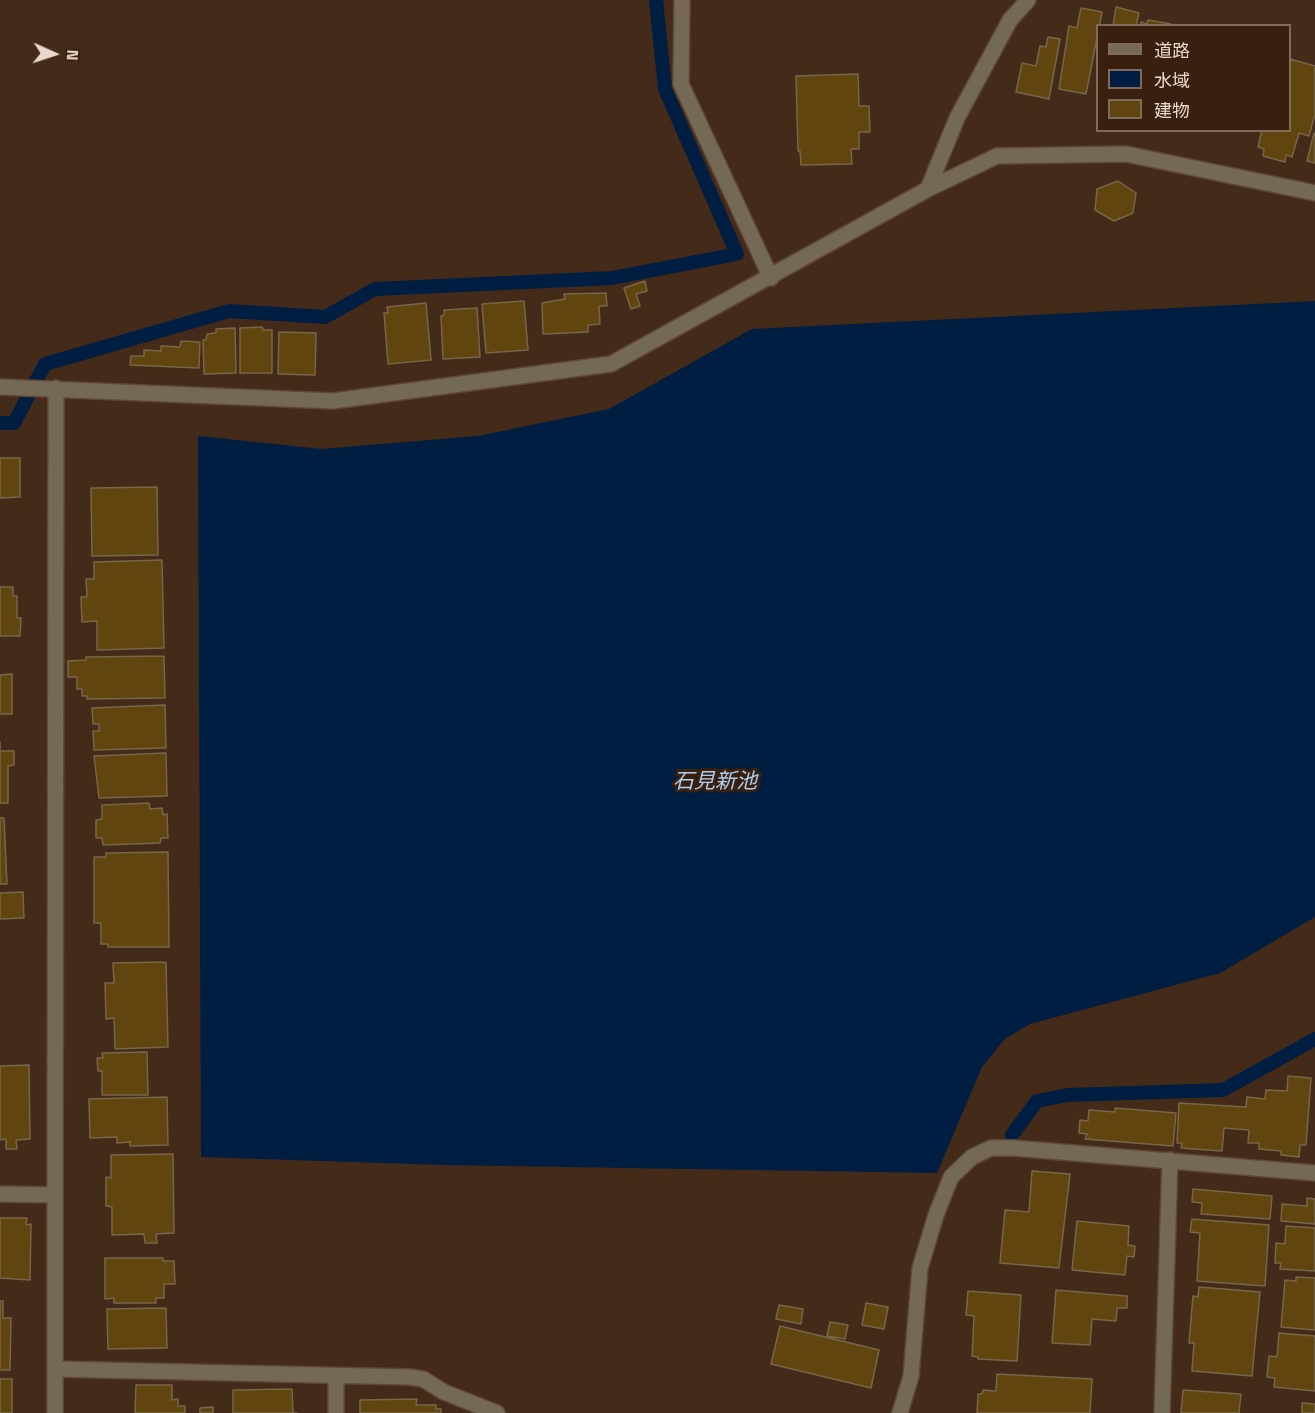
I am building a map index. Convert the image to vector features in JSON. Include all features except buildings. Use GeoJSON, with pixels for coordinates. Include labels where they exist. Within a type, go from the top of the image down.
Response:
{"type":"FeatureCollection","features":[{"type":"Feature","properties":{"kind":"street"},"geometry":{"type":"LineString","coordinates":[[682,0],[681,84],[771,278]]}},
{"type":"Feature","properties":{"kind":"street"},"geometry":{"type":"LineString","coordinates":[[928,189],[957,118],[1010,20],[1028,0]]}},
{"type":"Feature","properties":{"kind":"street"},"geometry":{"type":"LineString","coordinates":[[0,387],[56,387],[333,401],[611,364],[771,278],[928,189],[997,156],[1126,154],[1315,193]]}},
{"type":"Feature","properties":{"kind":"street"},"geometry":{"type":"LineString","coordinates":[[55,1413],[56,387]]}},
{"type":"Feature","properties":{"kind":"street"},"geometry":{"type":"LineString","coordinates":[[900,1413],[911,1376],[920,1268],[951,1177],[962,1164],[991,1148],[1170,1160],[1315,1173]]}},
{"type":"Feature","properties":{"kind":"street"},"geometry":{"type":"LineString","coordinates":[[1162,1413],[1170,1160]]}},
{"type":"Feature","properties":{"kind":"street"},"geometry":{"type":"LineString","coordinates":[[0,1194],[55,1195]]}},
{"type":"Feature","properties":{"kind":"street"},"geometry":{"type":"LineString","coordinates":[[55,1369],[423,1379],[444,1392],[497,1413]]}},
{"type":"Feature","properties":{"kind":"street"},"geometry":{"type":"LineString","coordinates":[[336,1376],[336,1413]]}},
{"type":"Feature","properties":{"kind":"water","name":"石見新池"},"geometry":{"type":"Polygon","coordinates":[[[1315,301],[1315,917],[1220,973],[1030,1024],[1005,1039],[982,1067],[937,1173],[443,1165],[201,1157],[198,436],[322,449],[478,436],[609,409],[752,329],[1315,301]]]}},
{"type":"Feature","properties":{"kind":"waterway"},"geometry":{"type":"LineString","coordinates":[[0,423],[14,423],[45,364],[229,311],[325,317],[375,289],[612,278],[737,254],[665,89],[656,0]]}},
{"type":"Feature","properties":{"kind":"waterway"},"geometry":{"type":"LineString","coordinates":[[1012,1135],[1037,1101],[1068,1095],[1223,1090],[1315,1039]]}}]}
